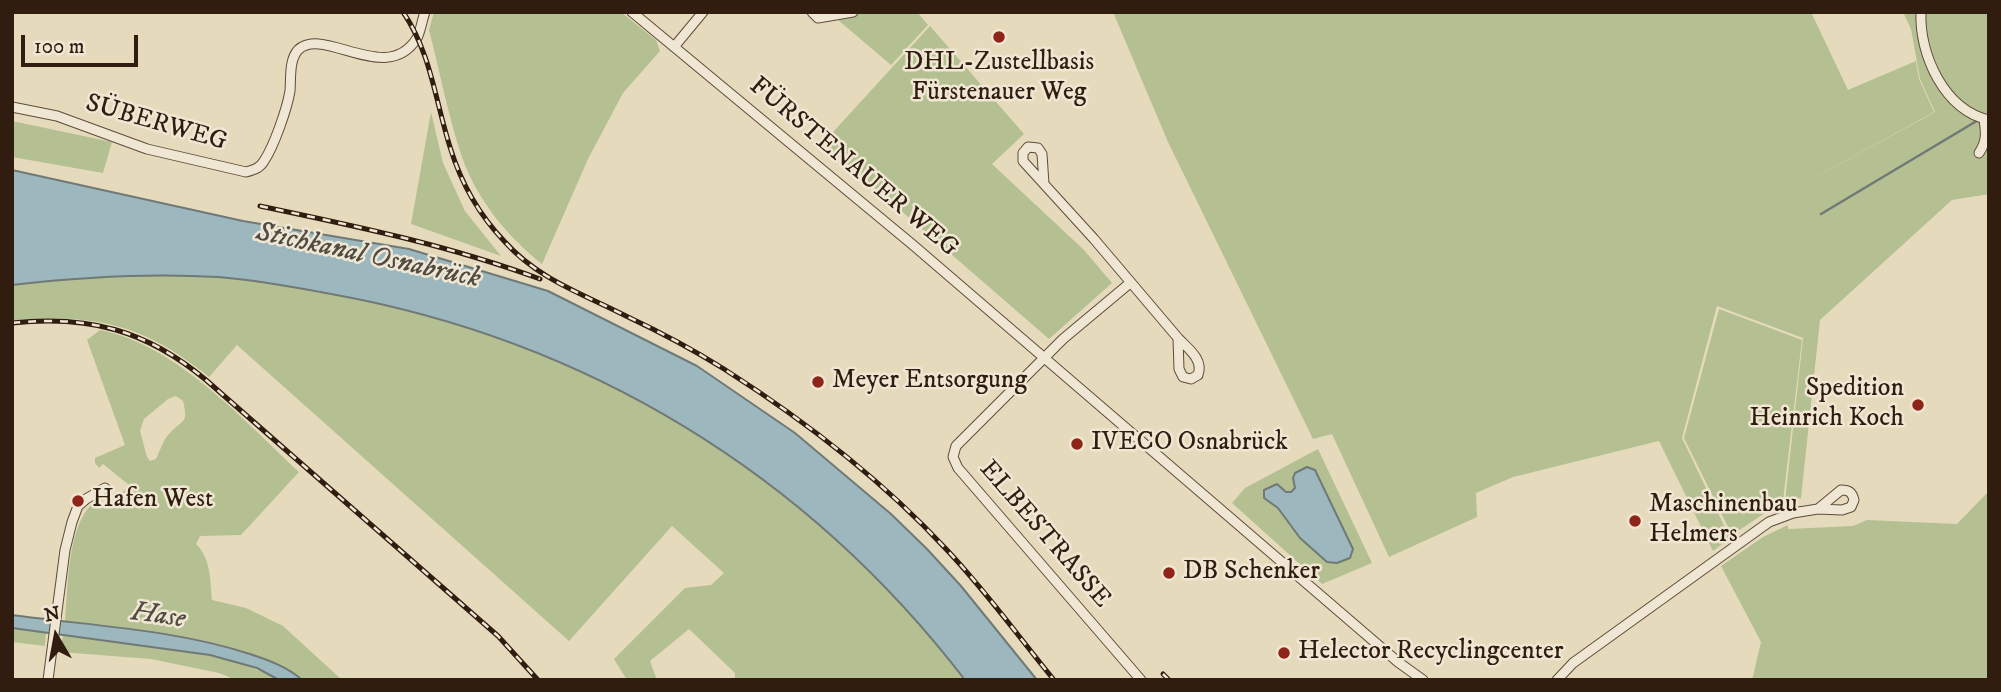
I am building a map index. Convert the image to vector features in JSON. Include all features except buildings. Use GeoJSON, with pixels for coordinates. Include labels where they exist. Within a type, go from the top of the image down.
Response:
{"type":"FeatureCollection","features":[{"type":"Feature","properties":{"kind":"street","name":"SÜBERWEG"},"geometry":{"type":"LineString","coordinates":[[12,107],[57,116],[147,149],[246,172],[255,170],[264,162],[286,110],[292,62],[296,52],[304,46],[316,44],[367,55],[392,57],[409,47],[418,37],[425,12]]}},
{"type":"Feature","properties":{"kind":"street","name":"FÜRSTENAUER WEG"},"geometry":{"type":"LineString","coordinates":[[632,12],[843,186],[1045,357],[1238,526],[1398,662],[1423,680]]}},
{"type":"Feature","properties":{"kind":"street"},"geometry":{"type":"LineString","coordinates":[[674,47],[702,12]]}},
{"type":"Feature","properties":{"kind":"street"},"geometry":{"type":"LineString","coordinates":[[812,12],[818,18],[853,12]]}},
{"type":"Feature","properties":{"kind":"street"},"geometry":{"type":"LineString","coordinates":[[1921,12],[1922,39],[1934,70],[1958,103],[1984,119],[1987,134],[1979,153],[1989,145]]}},
{"type":"Feature","properties":{"kind":"street"},"geometry":{"type":"LineString","coordinates":[[1044,184],[1178,338]]}},
{"type":"Feature","properties":{"kind":"street"},"geometry":{"type":"LineString","coordinates":[[1045,357],[1130,283]]}},
{"type":"Feature","properties":{"kind":"street","name":"ELBESTRASSE"},"geometry":{"type":"LineString","coordinates":[[1045,357],[956,446],[953,451],[954,463],[1141,680]]}},
{"type":"Feature","properties":{"kind":"street"},"geometry":{"type":"LineString","coordinates":[[48,680],[65,550],[78,506],[105,488]]}},
{"type":"Feature","properties":{"kind":"street"},"geometry":{"type":"LineString","coordinates":[[1557,680],[1573,663],[1761,527],[1793,513],[1818,509]]}},
{"type":"Feature","properties":{"kind":"green space"},"geometry":{"type":"Polygon","coordinates":[[[434,12],[621,12],[656,40],[660,51],[623,93],[588,159],[542,264],[517,242],[494,216],[468,173],[452,126],[429,30],[434,12]]]}},
{"type":"Feature","properties":{"kind":"green space"},"geometry":{"type":"Polygon","coordinates":[[[820,12],[917,12],[928,25],[891,65],[838,20],[832,21],[820,12]]]}},
{"type":"Feature","properties":{"kind":"green space"},"geometry":{"type":"Polygon","coordinates":[[[1113,12],[1811,12],[1848,90],[1916,61],[1919,79],[1934,112],[1774,200],[1935,112],[1920,79],[1911,29],[1903,12],[1989,12],[1989,194],[1952,200],[1820,320],[1801,498],[1785,501],[1803,338],[1717,306],[1682,438],[1730,538],[1713,551],[1659,441],[1513,477],[1476,493],[1477,517],[1389,557],[1332,434],[1313,439],[1168,142],[1113,12]]]}},
{"type":"Feature","properties":{"kind":"green space"},"geometry":{"type":"Polygon","coordinates":[[[930,26],[1024,134],[992,164],[1084,250],[1112,283],[1049,339],[823,143],[930,26]]]}},
{"type":"Feature","properties":{"kind":"green space"},"geometry":{"type":"Polygon","coordinates":[[[431,112],[443,163],[465,211],[501,256],[411,224],[431,112]]]}},
{"type":"Feature","properties":{"kind":"green space"},"geometry":{"type":"Polygon","coordinates":[[[12,121],[112,142],[103,173],[12,157],[12,121]]]}},
{"type":"Feature","properties":{"kind":"green space"},"geometry":{"type":"Polygon","coordinates":[[[118,275],[232,278],[381,304],[486,332],[537,351],[600,380],[660,412],[717,448],[825,531],[874,577],[921,627],[965,680],[735,680],[735,673],[689,629],[650,661],[657,680],[627,680],[614,659],[685,588],[711,585],[724,573],[672,526],[569,641],[237,345],[209,377],[162,345],[117,326],[69,319],[12,321],[12,285],[118,275]]]}},
{"type":"Feature","properties":{"kind":"green space"},"geometry":{"type":"Polygon","coordinates":[[[1719,309],[1802,340],[1783,501],[1732,535],[1684,438],[1719,309]]]}},
{"type":"Feature","properties":{"kind":"green space"},"geometry":{"type":"Polygon","coordinates":[[[100,330],[128,338],[156,351],[208,388],[299,472],[241,535],[200,536],[196,544],[207,563],[212,600],[246,608],[283,626],[342,680],[302,680],[271,661],[204,642],[65,621],[70,560],[83,516],[91,505],[114,503],[129,485],[103,464],[99,468],[95,463],[95,458],[125,445],[87,340],[100,330]],[[176,396],[168,399],[144,419],[140,431],[150,461],[156,459],[167,436],[185,418],[183,401],[176,396]]]}},
{"type":"Feature","properties":{"kind":"green space"},"geometry":{"type":"Polygon","coordinates":[[[1318,449],[1372,563],[1322,584],[1232,503],[1245,488],[1318,449]]]}},
{"type":"Feature","properties":{"kind":"green space"},"geometry":{"type":"Polygon","coordinates":[[[1989,494],[1989,680],[1752,680],[1761,642],[1721,566],[1763,537],[1788,525],[1788,529],[1853,526],[1867,520],[1957,524],[1989,494]]]}},
{"type":"Feature","properties":{"kind":"green space"},"geometry":{"type":"Polygon","coordinates":[[[12,628],[46,632],[45,646],[12,642],[12,628]]]}},
{"type":"Feature","properties":{"kind":"green space"},"geometry":{"type":"Polygon","coordinates":[[[63,635],[202,653],[255,669],[279,680],[236,680],[219,673],[151,659],[60,652],[63,635]]]}},
{"type":"Feature","properties":{"kind":"water","name":"Stichkanal Osnabrück"},"geometry":{"type":"Polygon","coordinates":[[[12,170],[243,221],[409,249],[548,291],[697,366],[795,433],[891,514],[927,549],[961,586],[1037,680],[965,680],[903,606],[835,539],[762,479],[684,427],[602,382],[516,345],[425,315],[331,294],[246,280],[141,276],[12,285],[12,170]]]}},
{"type":"Feature","properties":{"kind":"water"},"geometry":{"type":"Polygon","coordinates":[[[1307,467],[1315,470],[1353,549],[1350,558],[1337,563],[1327,562],[1300,538],[1278,508],[1264,498],[1264,490],[1277,484],[1286,492],[1291,492],[1295,488],[1295,473],[1307,467]]]}},
{"type":"Feature","properties":{"kind":"water"},"geometry":{"type":"Polygon","coordinates":[[[12,615],[192,639],[264,659],[302,680],[279,680],[257,668],[210,655],[12,628],[12,615]]]}},
{"type":"Feature","properties":{"kind":"waterway"},"geometry":{"type":"LineString","coordinates":[[1821,214],[1980,119]]}},
{"type":"Feature","properties":{"kind":"railway"},"geometry":{"type":"LineString","coordinates":[[403,12],[426,60],[460,173],[479,210],[505,242],[546,276],[664,335],[724,369],[841,452],[921,523],[946,549],[1054,680]]}},
{"type":"Feature","properties":{"kind":"railway"},"geometry":{"type":"LineString","coordinates":[[260,206],[436,246],[540,279]]}},
{"type":"Feature","properties":{"kind":"railway"},"geometry":{"type":"LineString","coordinates":[[12,323],[40,321],[91,324],[139,338],[184,363],[498,636],[538,680]]}},
{"type":"Feature","properties":{"kind":"railway"},"geometry":{"type":"LineString","coordinates":[[1163,674],[1169,680]]}},
{"type":"Feature","properties":{"kind":"place","name":"DHL-Zustellbasis Fürstenauer Weg"},"geometry":{"type":"Point","coordinates":[999,37]}},
{"type":"Feature","properties":{"kind":"place","name":"Meyer Entsorgung"},"geometry":{"type":"Point","coordinates":[818,382]}},
{"type":"Feature","properties":{"kind":"place","name":"Spedition Heinrich Koch"},"geometry":{"type":"Point","coordinates":[1918,405]}},
{"type":"Feature","properties":{"kind":"place","name":"IVECO Osnabrück"},"geometry":{"type":"Point","coordinates":[1077,444]}},
{"type":"Feature","properties":{"kind":"place","name":"Hafen West"},"geometry":{"type":"Point","coordinates":[78,501]}},
{"type":"Feature","properties":{"kind":"place","name":"Maschinenbau Helmers"},"geometry":{"type":"Point","coordinates":[1635,521]}},
{"type":"Feature","properties":{"kind":"place","name":"DB Schenker"},"geometry":{"type":"Point","coordinates":[1169,573]}},
{"type":"Feature","properties":{"kind":"place","name":"Helector Recyclingcenter"},"geometry":{"type":"Point","coordinates":[1284,653]}},
{"type":"Feature","properties":{"kind":"water label","name":"Hase"},"geometry":{"type":"Point","coordinates":[158,617]}}]}
